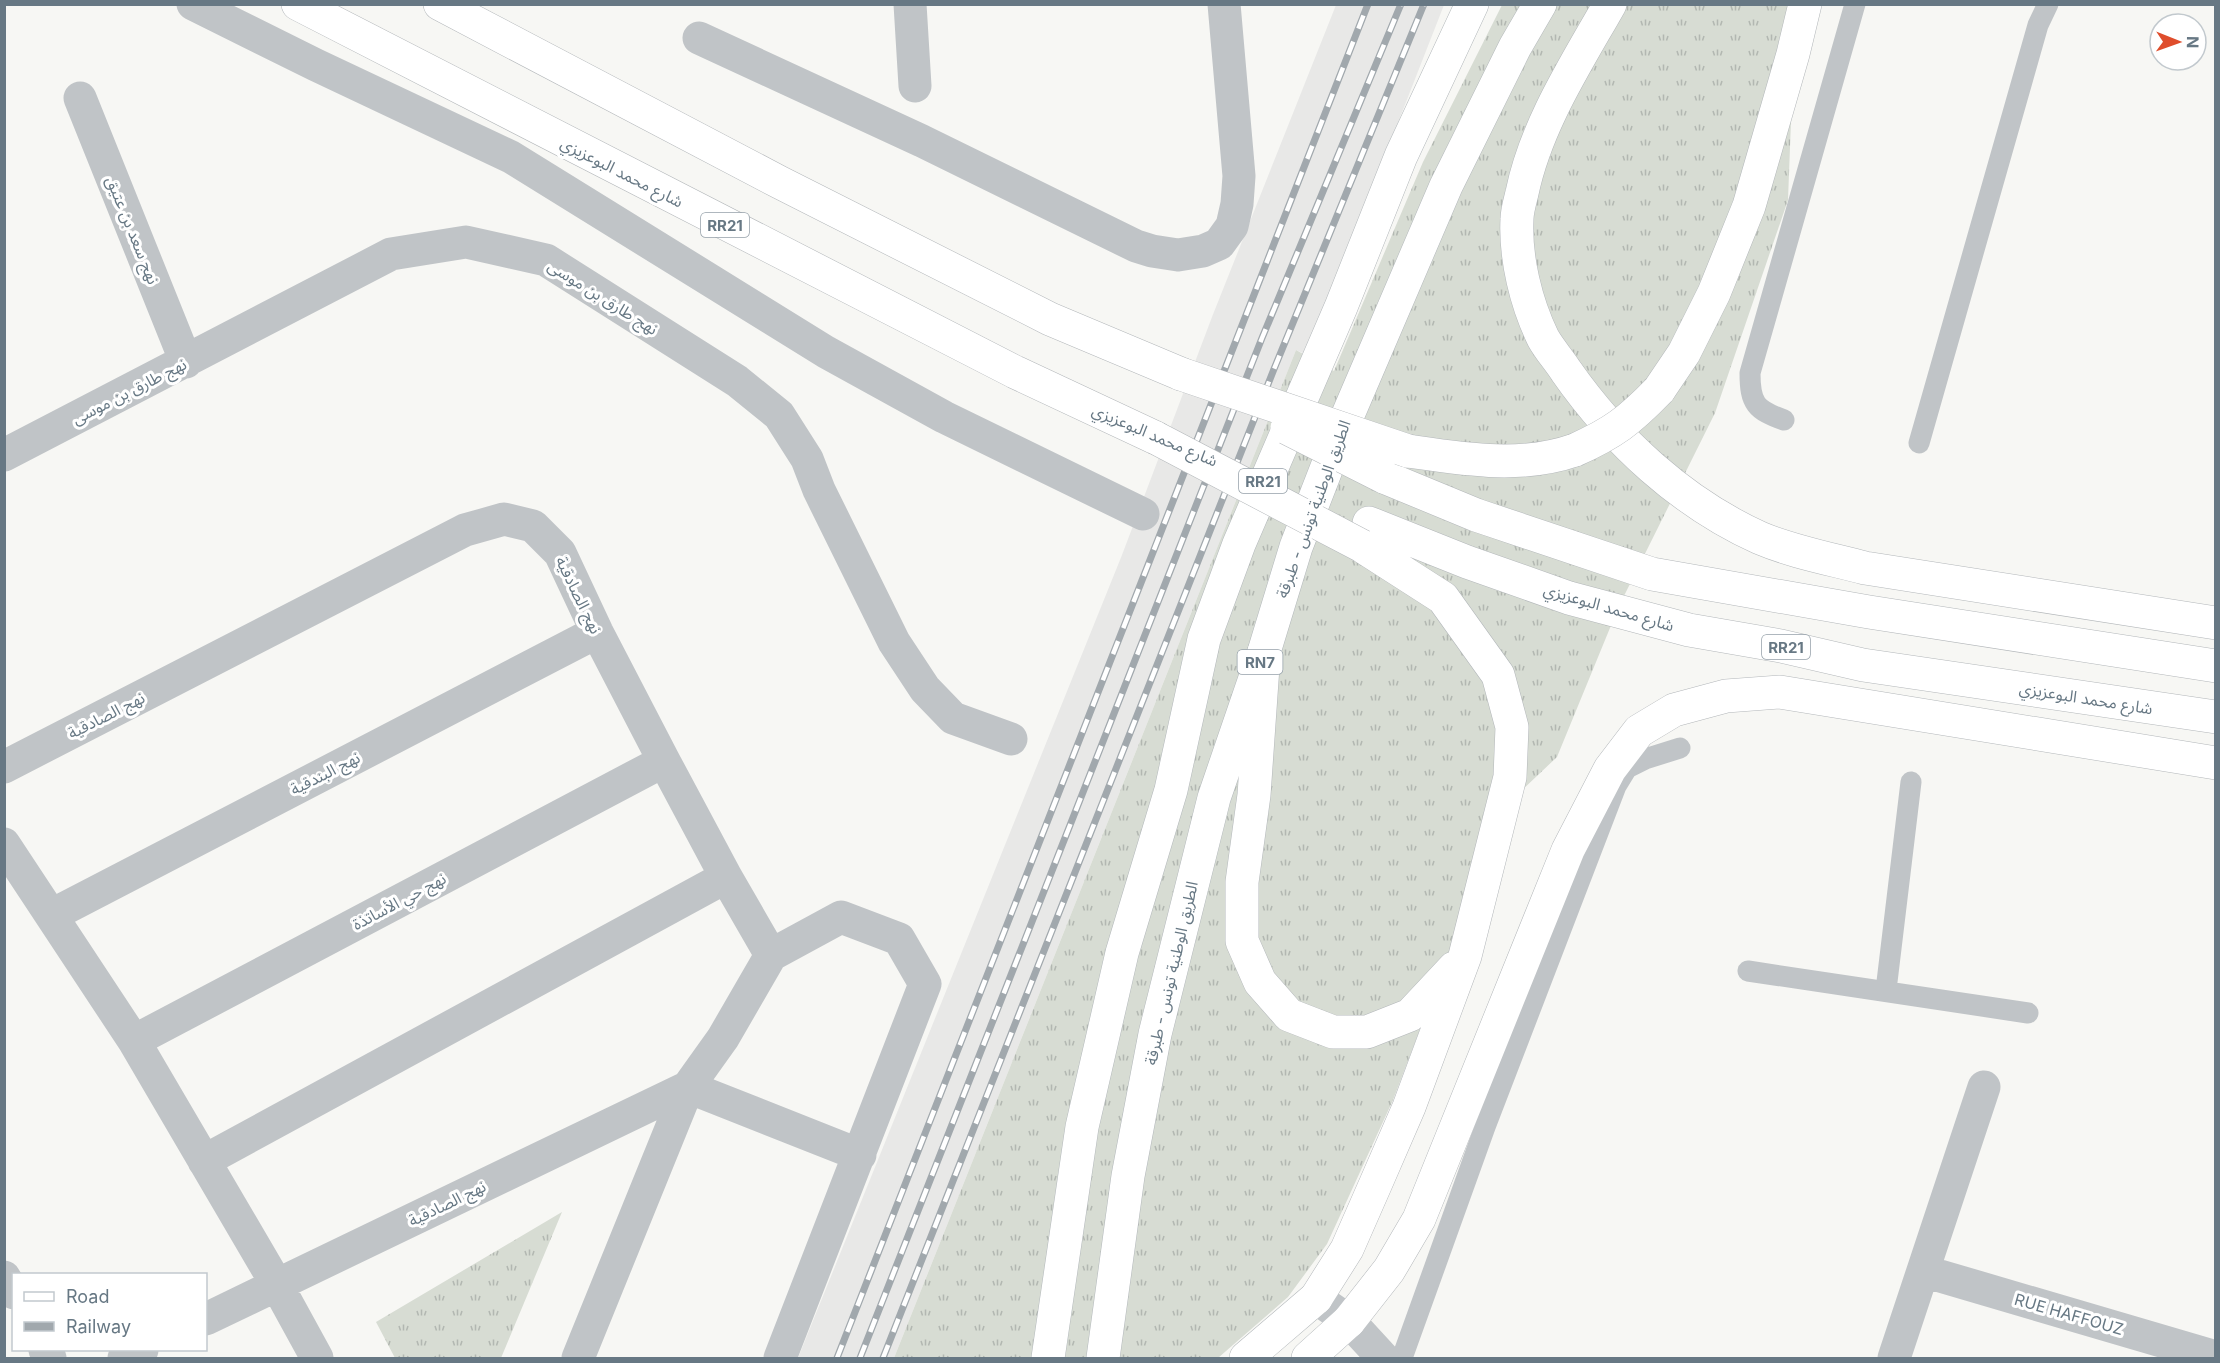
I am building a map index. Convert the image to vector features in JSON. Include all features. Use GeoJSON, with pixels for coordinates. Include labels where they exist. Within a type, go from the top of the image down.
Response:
{"type":"FeatureCollection","features":[{"type":"Feature","properties":{"kind":"main road","name":"شارع محمد البوعزيزي"},"geometry":{"type":"LineString","coordinates":[[298,4],[984,357],[1366,535],[1467,562],[1569,598],[1689,630],[1781,646],[1863,665],[2216,717]]}},
{"type":"Feature","properties":{"kind":"main road"},"geometry":{"type":"LineString","coordinates":[[440,4],[779,182],[1050,319],[1181,374],[1408,451],[1490,461],[1540,459],[1575,450],[1604,437],[1626,423],[1659,390],[1684,353],[1714,293],[1749,206],[1805,4]]}},
{"type":"Feature","properties":{"kind":"main road"},"geometry":{"type":"LineString","coordinates":[[1048,1359],[1083,1127],[1122,953],[1171,790],[1204,639],[1239,544],[1341,307],[1401,156],[1472,4]]}},
{"type":"Feature","properties":{"kind":"main road","name":"الطريق الوطنية تونس - طبرقة"},"geometry":{"type":"LineString","coordinates":[[1103,1359],[1128,1176],[1155,1034],[1214,798],[1264,652],[1296,547],[1345,421],[1446,186],[1515,47],[1540,4]]}},
{"type":"Feature","properties":{"kind":"main road"},"geometry":{"type":"LineString","coordinates":[[1610,4],[1554,107],[1527,166],[1517,218],[1520,271],[1544,338],[1579,389],[1620,436],[1659,474],[1707,509],[1761,538],[1810,554],[1865,567],[2216,623]]}},
{"type":"Feature","properties":{"kind":"main road"},"geometry":{"type":"LineString","coordinates":[[1181,374],[1384,477],[1476,515],[1652,574],[1869,612],[2216,666]]}},
{"type":"Feature","properties":{"kind":"main road"},"geometry":{"type":"LineString","coordinates":[[1246,1359],[1316,1298],[1347,1249],[1409,1107],[1465,956],[1510,777],[1512,727],[1498,675],[1443,597],[1366,535]]}},
{"type":"Feature","properties":{"kind":"main road"},"geometry":{"type":"LineString","coordinates":[[1264,652],[1254,795],[1242,882],[1242,941],[1260,982],[1289,1015],[1333,1032],[1367,1032],[1410,1015],[1465,956]]}},
{"type":"Feature","properties":{"kind":"main road"},"geometry":{"type":"LineString","coordinates":[[1308,1359],[1367,1346],[1389,1270],[1419,1218],[1568,850],[1610,769],[1639,731],[1674,710],[1726,696],[1780,692],[2216,764]]}},
{"type":"Feature","properties":{"kind":"street"},"geometry":{"type":"LineString","coordinates":[[193,4],[511,157],[826,352],[944,417],[1143,514]]}},
{"type":"Feature","properties":{"kind":"street"},"geometry":{"type":"LineString","coordinates":[[910,4],[915,86]]}},
{"type":"Feature","properties":{"kind":"street"},"geometry":{"type":"LineString","coordinates":[[699,38],[922,141],[1136,246],[1178,255],[1203,252],[1219,244],[1232,226],[1238,204],[1239,176],[1224,4]]}},
{"type":"Feature","properties":{"kind":"street","name":"نهج سعد بن عتيق"},"geometry":{"type":"LineString","coordinates":[[80,98],[186,362]]}},
{"type":"Feature","properties":{"kind":"street","name":"نهج طارق بن موسى"},"geometry":{"type":"LineString","coordinates":[[4,454],[186,362],[391,254],[466,242],[546,260],[737,381],[779,415],[807,459],[819,490],[894,642],[925,689],[953,718],[1011,740]]}},
{"type":"Feature","properties":{"kind":"street","name":"نهج الصادقية"},"geometry":{"type":"LineString","coordinates":[[4,767],[465,530],[504,519],[533,526],[560,553],[597,632],[664,761],[771,955],[723,1038],[688,1087],[578,1359]]}},
{"type":"Feature","properties":{"kind":"street","name":"نهج البندقية"},"geometry":{"type":"LineString","coordinates":[[52,915],[597,632]]}},
{"type":"Feature","properties":{"kind":"street","name":"نهج حي الأساتذة"},"geometry":{"type":"LineString","coordinates":[[134,1041],[664,761]]}},
{"type":"Feature","properties":{"kind":"street"},"geometry":{"type":"LineString","coordinates":[[4,844],[134,1041],[277,1285],[317,1359]]}},
{"type":"Feature","properties":{"kind":"street"},"geometry":{"type":"LineString","coordinates":[[204,1161],[726,877]]}},
{"type":"Feature","properties":{"kind":"street"},"geometry":{"type":"LineString","coordinates":[[771,955],[841,917],[899,939],[925,984],[780,1359]]}},
{"type":"Feature","properties":{"kind":"street"},"geometry":{"type":"LineString","coordinates":[[688,1087],[860,1155]]}},
{"type":"Feature","properties":{"kind":"street","name":"نهج الصادقية"},"geometry":{"type":"LineString","coordinates":[[207,1319],[688,1087]]}},
{"type":"Feature","properties":{"kind":"street"},"geometry":{"type":"LineString","coordinates":[[1894,1359],[1984,1087]]}},
{"type":"Feature","properties":{"kind":"street","name":"RUE HAFFOUZ"},"geometry":{"type":"LineString","coordinates":[[1923,1271],[2213,1353]]}},
{"type":"Feature","properties":{"kind":"street"},"geometry":{"type":"LineString","coordinates":[[4,1277],[12,1290]]}},
{"type":"Feature","properties":{"kind":"street"},"geometry":{"type":"LineString","coordinates":[[1316,1298],[1367,1346]]}},
{"type":"Feature","properties":{"kind":"street"},"geometry":{"type":"LineString","coordinates":[[124,1359],[140,1351]]}},
{"type":"Feature","properties":{"kind":"lane"},"geometry":{"type":"LineString","coordinates":[[1784,420],[1766,414],[1756,407],[1751,396],[1750,373],[1856,4]]}},
{"type":"Feature","properties":{"kind":"lane"},"geometry":{"type":"LineString","coordinates":[[1919,443],[2038,25],[2048,4]]}},
{"type":"Feature","properties":{"kind":"lane"},"geometry":{"type":"LineString","coordinates":[[1402,1359],[1481,1138],[1616,786],[1627,768],[1680,748]]}},
{"type":"Feature","properties":{"kind":"lane"},"geometry":{"type":"LineString","coordinates":[[1886,990],[1911,782]]}},
{"type":"Feature","properties":{"kind":"lane"},"geometry":{"type":"LineString","coordinates":[[1748,971],[2028,1013]]}},
{"type":"Feature","properties":{"kind":"shaded area"},"geometry":{"type":"Polygon","coordinates":[[[1336,5],[1444,5],[1307,355],[1296,350],[894,1358],[798,1358],[1122,555],[1212,317],[1336,5]]]}},
{"type":"Feature","properties":{"kind":"green space"},"geometry":{"type":"Polygon","coordinates":[[[1502,5],[1804,5],[1794,42],[1788,200],[1715,413],[1619,606],[1557,757],[1500,811],[1393,1100],[1327,1244],[1288,1297],[1218,1358],[894,1358],[1296,350],[1334,371],[1423,162],[1502,5]]]}},
{"type":"Feature","properties":{"kind":"green space"},"geometry":{"type":"Polygon","coordinates":[[[562,1212],[501,1358],[395,1358],[376,1322],[562,1212]]]}},
{"type":"Feature","properties":{"kind":"railway"},"geometry":{"type":"LineString","coordinates":[[837,1358],[1368,4]]}},
{"type":"Feature","properties":{"kind":"railway"},"geometry":{"type":"LineString","coordinates":[[860,1358],[1262,338],[1401,4]]}},
{"type":"Feature","properties":{"kind":"railway"},"geometry":{"type":"LineString","coordinates":[[883,1358],[1274,369],[1424,4]]}}]}
